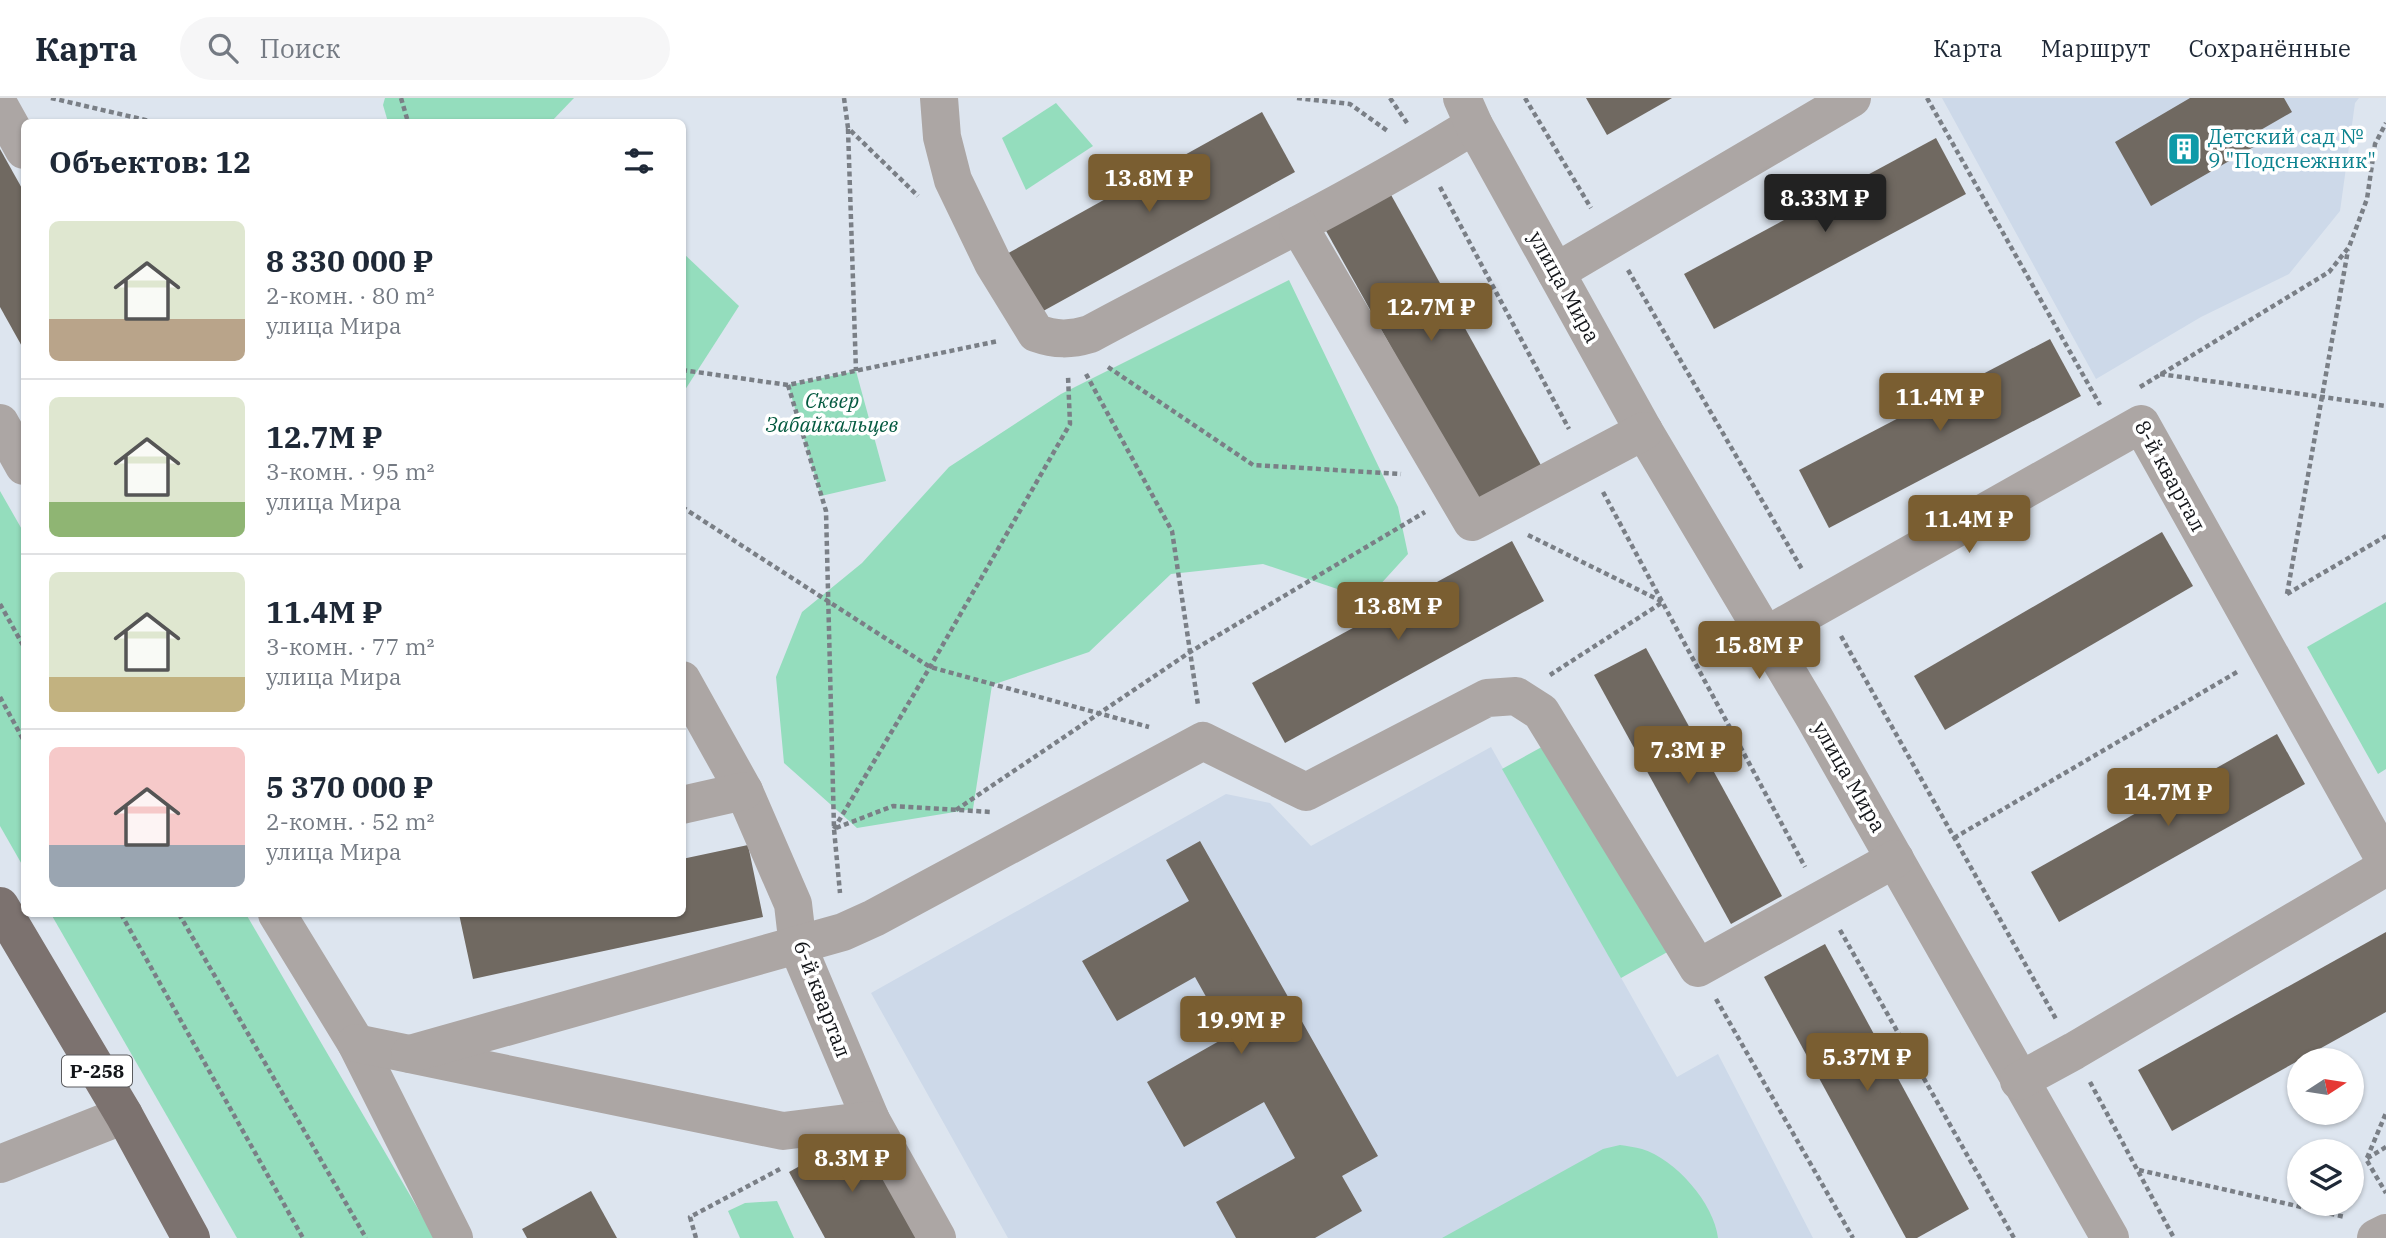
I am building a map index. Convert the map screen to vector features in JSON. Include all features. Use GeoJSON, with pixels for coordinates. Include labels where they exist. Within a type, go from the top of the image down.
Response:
{"type":"FeatureCollection","features":[{"type":"Feature","properties":{"kind":"main road","name":"Р-258"},"geometry":{"type":"LineString","coordinates":[[0,906],[124,1115],[191,1238]]}},
{"type":"Feature","properties":{"kind":"street"},"geometry":{"type":"LineString","coordinates":[[939,98],[942,137],[953,180],[993,263],[1051,336],[1090,334],[1298,225],[1423,157],[1468,112]]}},
{"type":"Feature","properties":{"kind":"street"},"geometry":{"type":"LineString","coordinates":[[1556,272],[1852,98]]}},
{"type":"Feature","properties":{"kind":"street"},"geometry":{"type":"LineString","coordinates":[[0,107],[21,145]]}},
{"type":"Feature","properties":{"kind":"street","name":"улица Мира"},"geometry":{"type":"LineString","coordinates":[[1468,112],[1644,431],[1767,635],[2110,1238]]}},
{"type":"Feature","properties":{"kind":"street"},"geometry":{"type":"LineString","coordinates":[[1298,225],[1463,495],[1586,460],[1644,431]]}},
{"type":"Feature","properties":{"kind":"street"},"geometry":{"type":"LineString","coordinates":[[0,424],[21,461]]}},
{"type":"Feature","properties":{"kind":"street"},"geometry":{"type":"LineString","coordinates":[[1767,635],[2130,431]]}},
{"type":"Feature","properties":{"kind":"street","name":"8-й квартал"},"geometry":{"type":"LineString","coordinates":[[2130,431],[2249,616],[2386,865]]}},
{"type":"Feature","properties":{"kind":"street","name":"6-й квартал"},"geometry":{"type":"LineString","coordinates":[[686,687],[744,791],[793,904],[798,947],[871,1120],[937,1238]]}},
{"type":"Feature","properties":{"kind":"street"},"geometry":{"type":"LineString","coordinates":[[410,1054],[844,932],[1203,741],[1306,792],[1487,698],[1517,696],[1541,712],[1698,968],[1895,859]]}},
{"type":"Feature","properties":{"kind":"street"},"geometry":{"type":"LineString","coordinates":[[686,804],[744,791]]}},
{"type":"Feature","properties":{"kind":"street"},"geometry":{"type":"LineString","coordinates":[[2020,1081],[2386,865]]}},
{"type":"Feature","properties":{"kind":"street"},"geometry":{"type":"LineString","coordinates":[[278,917],[356,1043],[454,1238]]}},
{"type":"Feature","properties":{"kind":"street"},"geometry":{"type":"LineString","coordinates":[[356,1043],[783,1131],[871,1120]]}},
{"type":"Feature","properties":{"kind":"street"},"geometry":{"type":"LineString","coordinates":[[0,1164],[124,1115]]}},
{"type":"Feature","properties":{"kind":"street"},"geometry":{"type":"LineString","coordinates":[[2362,1227],[2386,1233]]}},
{"type":"Feature","properties":{"kind":"path"},"geometry":{"type":"LineString","coordinates":[[51,98],[141,119]]}},
{"type":"Feature","properties":{"kind":"path"},"geometry":{"type":"LineString","coordinates":[[401,98],[407,119]]}},
{"type":"Feature","properties":{"kind":"path"},"geometry":{"type":"LineString","coordinates":[[1297,98],[1350,104],[1423,157],[1822,899],[2014,1238]]}},
{"type":"Feature","properties":{"kind":"path"},"geometry":{"type":"LineString","coordinates":[[1525,98],[1822,604],[2074,1051],[2174,1238]]}},
{"type":"Feature","properties":{"kind":"path"},"geometry":{"type":"LineString","coordinates":[[1927,98],[2130,431]]}},
{"type":"Feature","properties":{"kind":"path","name":"8-й квартал"},"geometry":{"type":"LineString","coordinates":[[2130,431],[2133,396],[2142,385],[2329,272],[2349,247],[2367,199],[2375,144],[2385,126]]}},
{"type":"Feature","properties":{"kind":"path"},"geometry":{"type":"LineString","coordinates":[[848,128],[856,371]]}},
{"type":"Feature","properties":{"kind":"path"},"geometry":{"type":"LineString","coordinates":[[2287,594],[2349,247]]}},
{"type":"Feature","properties":{"kind":"path"},"geometry":{"type":"LineString","coordinates":[[686,510],[930,667],[1203,741],[1172,531],[1051,336]]}},
{"type":"Feature","properties":{"kind":"path"},"geometry":{"type":"LineString","coordinates":[[834,829],[1070,424],[1051,336]]}},
{"type":"Feature","properties":{"kind":"path"},"geometry":{"type":"LineString","coordinates":[[686,371],[788,385],[1051,336],[1253,465],[1463,495],[1663,602]]}},
{"type":"Feature","properties":{"kind":"path"},"geometry":{"type":"LineString","coordinates":[[2160,374],[2386,406]]}},
{"type":"Feature","properties":{"kind":"path"},"geometry":{"type":"LineString","coordinates":[[788,385],[826,511],[834,829],[844,932]]}},
{"type":"Feature","properties":{"kind":"path"},"geometry":{"type":"LineString","coordinates":[[956,810],[1190,652],[1463,495]]}},
{"type":"Feature","properties":{"kind":"path"},"geometry":{"type":"LineString","coordinates":[[2249,616],[2386,536]]}},
{"type":"Feature","properties":{"kind":"path"},"geometry":{"type":"LineString","coordinates":[[1517,696],[1663,602]]}},
{"type":"Feature","properties":{"kind":"path"},"geometry":{"type":"LineString","coordinates":[[0,604],[21,642]]}},
{"type":"Feature","properties":{"kind":"path"},"geometry":{"type":"LineString","coordinates":[[1954,838],[2269,653]]}},
{"type":"Feature","properties":{"kind":"path"},"geometry":{"type":"LineString","coordinates":[[0,697],[21,736]]}},
{"type":"Feature","properties":{"kind":"path"},"geometry":{"type":"LineString","coordinates":[[834,829],[893,806],[997,812]]}},
{"type":"Feature","properties":{"kind":"path"},"geometry":{"type":"LineString","coordinates":[[123,917],[303,1238]]}},
{"type":"Feature","properties":{"kind":"path"},"geometry":{"type":"LineString","coordinates":[[181,917],[366,1238]]}},
{"type":"Feature","properties":{"kind":"path"},"geometry":{"type":"LineString","coordinates":[[1698,968],[1853,1238]]}},
{"type":"Feature","properties":{"kind":"path"},"geometry":{"type":"LineString","coordinates":[[2366,1158],[2386,1114]]}},
{"type":"Feature","properties":{"kind":"path"},"geometry":{"type":"LineString","coordinates":[[2366,1158],[2386,1147]]}},
{"type":"Feature","properties":{"kind":"path"},"geometry":{"type":"LineString","coordinates":[[2366,1158],[2386,1193]]}},
{"type":"Feature","properties":{"kind":"path"},"geometry":{"type":"LineString","coordinates":[[696,1238],[690,1217],[786,1166]]}},
{"type":"Feature","properties":{"kind":"path"},"geometry":{"type":"LineString","coordinates":[[2138,1170],[2362,1227]]}},
{"type":"Feature","properties":{"kind":"shaded area"},"geometry":{"type":"Polygon","coordinates":[[[1942,98],[2359,98],[2355,103],[2340,211],[2289,274],[2201,317],[2096,379],[1942,98]]]}},
{"type":"Feature","properties":{"kind":"shaded area"},"geometry":{"type":"Polygon","coordinates":[[[1491,747],[1677,1077],[1718,1054],[1813,1238],[1008,1238],[871,993],[1226,794],[1270,803],[1311,846],[1491,747]]]}},
{"type":"Feature","properties":{"kind":"green space"},"geometry":{"type":"Polygon","coordinates":[[[385,98],[574,98],[554,119],[387,119],[383,105],[385,98]]]}},
{"type":"Feature","properties":{"kind":"green space"},"geometry":{"type":"Polygon","coordinates":[[[1056,103],[1093,146],[1026,190],[1002,138],[1056,103]]]}},
{"type":"Feature","properties":{"kind":"green space"},"geometry":{"type":"Polygon","coordinates":[[[686,256],[739,306],[686,388],[686,256]]]}},
{"type":"Feature","properties":{"kind":"green space"},"geometry":{"type":"Polygon","coordinates":[[[1289,280],[1398,507],[1408,554],[1367,599],[1263,564],[1171,574],[1089,652],[992,685],[973,809],[857,828],[784,763],[776,677],[802,612],[862,563],[949,467],[1061,394],[1289,280]]]}},
{"type":"Feature","properties":{"kind":"green space","name":"Сквер Забайкальцев"},"geometry":{"type":"Polygon","coordinates":[[[856,371],[886,481],[821,496],[788,385],[856,371]]]}},
{"type":"Feature","properties":{"kind":"green space"},"geometry":{"type":"Polygon","coordinates":[[[0,491],[21,528],[21,863],[0,826],[0,491]]]}},
{"type":"Feature","properties":{"kind":"green space"},"geometry":{"type":"Polygon","coordinates":[[[2386,602],[2386,769],[2378,774],[2307,647],[2386,602]]]}},
{"type":"Feature","properties":{"kind":"green space"},"geometry":{"type":"Polygon","coordinates":[[[1549,743],[1671,950],[1621,978],[1502,769],[1549,743]]]}},
{"type":"Feature","properties":{"kind":"green space"},"geometry":{"type":"Polygon","coordinates":[[[53,917],[248,917],[435,1238],[237,1238],[53,917]]]}},
{"type":"Feature","properties":{"kind":"green space"},"geometry":{"type":"Polygon","coordinates":[[[1620,1145],[1655,1154],[1679,1172],[1701,1197],[1715,1225],[1718,1238],[1442,1238],[1603,1149],[1620,1145]]]}},
{"type":"Feature","properties":{"kind":"green space"},"geometry":{"type":"Polygon","coordinates":[[[777,1201],[794,1238],[740,1238],[728,1211],[745,1203],[777,1201]]]}},
{"type":"Feature","properties":{"kind":"building"},"geometry":{"type":"Polygon","coordinates":[[[1586,98],[1672,98],[1607,135],[1586,98]]]}},
{"type":"Feature","properties":{"kind":"building","name":"Детский сад № 9 \"Подснежник\""},"geometry":{"type":"Polygon","coordinates":[[[2190,98],[2284,98],[2292,112],[2252,135],[2257,145],[2151,206],[2115,142],[2190,98]]]}},
{"type":"Feature","properties":{"kind":"building"},"geometry":{"type":"Polygon","coordinates":[[[1262,112],[1295,172],[1036,315],[1003,256],[1262,112]]]}},
{"type":"Feature","properties":{"kind":"building"},"geometry":{"type":"Polygon","coordinates":[[[1936,138],[1966,194],[1714,329],[1684,274],[1936,138]]]}},
{"type":"Feature","properties":{"kind":"building"},"geometry":{"type":"Polygon","coordinates":[[[0,149],[21,187],[21,345],[0,307],[0,149]]]}},
{"type":"Feature","properties":{"kind":"building"},"geometry":{"type":"Polygon","coordinates":[[[1385,184],[1542,467],[1478,503],[1320,220],[1385,184]]]}},
{"type":"Feature","properties":{"kind":"building"},"geometry":{"type":"Polygon","coordinates":[[[2050,339],[2081,396],[1829,528],[1799,470],[2050,339]]]}},
{"type":"Feature","properties":{"kind":"building"},"geometry":{"type":"Polygon","coordinates":[[[2162,532],[2193,586],[1945,730],[1914,676],[2162,532]]]}},
{"type":"Feature","properties":{"kind":"building"},"geometry":{"type":"Polygon","coordinates":[[[1512,541],[1544,601],[1285,743],[1252,683],[1512,541]]]}},
{"type":"Feature","properties":{"kind":"building"},"geometry":{"type":"Polygon","coordinates":[[[1646,648],[1782,896],[1731,924],[1594,675],[1646,648]]]}},
{"type":"Feature","properties":{"kind":"building"},"geometry":{"type":"Polygon","coordinates":[[[2277,734],[2305,784],[2059,922],[2031,872],[2277,734]]]}},
{"type":"Feature","properties":{"kind":"building"},"geometry":{"type":"Polygon","coordinates":[[[1200,841],[1378,1156],[1342,1176],[1362,1211],[1315,1238],[1236,1238],[1216,1202],[1295,1158],[1264,1102],[1184,1147],[1147,1082],[1228,1036],[1195,977],[1117,1021],[1082,961],[1189,901],[1166,860],[1200,841]]]}},
{"type":"Feature","properties":{"kind":"building"},"geometry":{"type":"Polygon","coordinates":[[[748,845],[763,917],[473,979],[460,917],[686,917],[686,858],[748,845]]]}},
{"type":"Feature","properties":{"kind":"building"},"geometry":{"type":"Polygon","coordinates":[[[2386,932],[2386,1012],[2321,1048],[2287,1048],[2287,1067],[2172,1131],[2138,1070],[2386,932]]]}},
{"type":"Feature","properties":{"kind":"building"},"geometry":{"type":"Polygon","coordinates":[[[1825,944],[1969,1209],[1917,1238],[1906,1238],[1764,977],[1825,944]]]}},
{"type":"Feature","properties":{"kind":"building"},"geometry":{"type":"Polygon","coordinates":[[[861,1132],[920,1238],[825,1238],[789,1172],[861,1132]]]}},
{"type":"Feature","properties":{"kind":"building"},"geometry":{"type":"Polygon","coordinates":[[[591,1191],[617,1238],[527,1238],[522,1229],[591,1191]]]}},
{"type":"Feature","properties":{"kind":"place","name":"Детский сад № 9 \"Подснежник\""},"geometry":{"type":"Point","coordinates":[2184,149]}}]}
